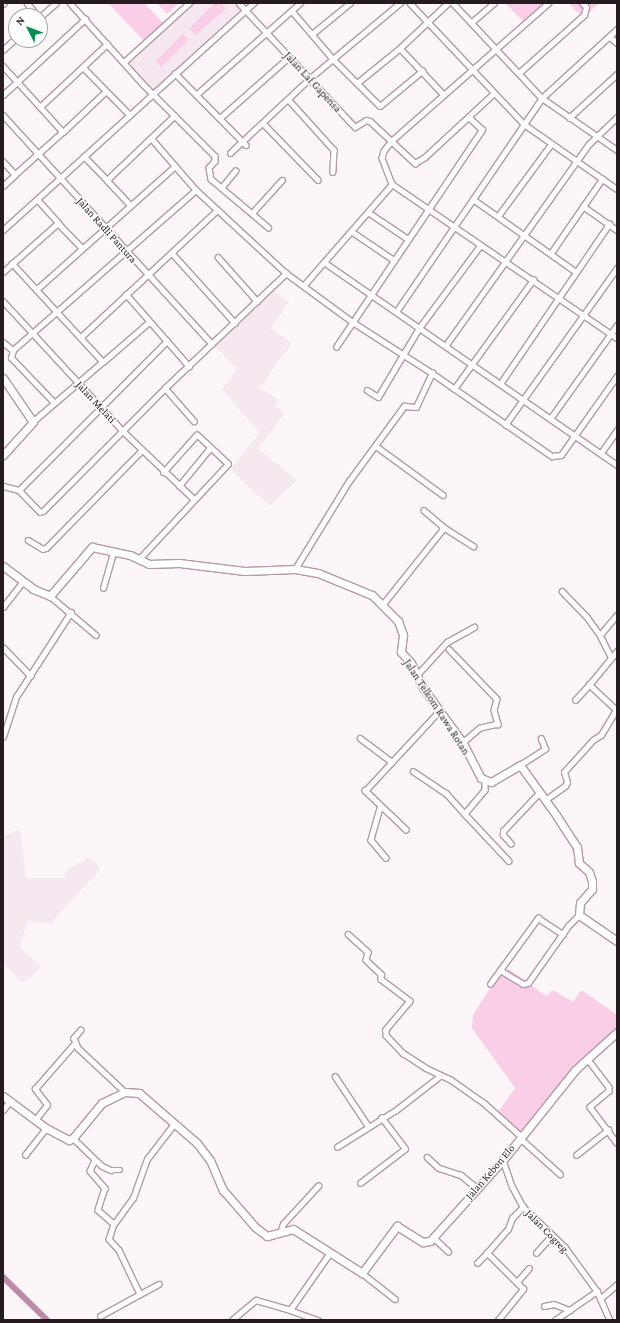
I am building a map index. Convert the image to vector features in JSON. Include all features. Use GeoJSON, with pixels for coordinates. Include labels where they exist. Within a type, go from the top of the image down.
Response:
{"type":"FeatureCollection","features":[{"type":"Feature","properties":{"kind":"street"},"geometry":{"type":"LineString","coordinates":[[48,10],[56,3]]}},
{"type":"Feature","properties":{"kind":"street"},"geometry":{"type":"LineString","coordinates":[[70,3],[153,94],[216,158],[209,168],[209,176],[253,212],[268,227]]}},
{"type":"Feature","properties":{"kind":"street"},"geometry":{"type":"LineString","coordinates":[[124,62],[189,3]]}},
{"type":"Feature","properties":{"kind":"street","name":"Jalan Laf Gapensa"},"geometry":{"type":"LineString","coordinates":[[239,3],[355,127],[368,120],[392,141]]}},
{"type":"Feature","properties":{"kind":"street"},"geometry":{"type":"LineString","coordinates":[[3,230],[253,3]]}},
{"type":"Feature","properties":{"kind":"street"},"geometry":{"type":"LineString","coordinates":[[196,95],[300,3]]}},
{"type":"Feature","properties":{"kind":"street"},"geometry":{"type":"LineString","coordinates":[[312,34],[350,3]]}},
{"type":"Feature","properties":{"kind":"street"},"geometry":{"type":"LineString","coordinates":[[230,153],[244,143],[309,79],[400,3]]}},
{"type":"Feature","properties":{"kind":"street"},"geometry":{"type":"LineString","coordinates":[[410,3],[471,71],[524,124],[575,162],[617,189]]}},
{"type":"Feature","properties":{"kind":"street"},"geometry":{"type":"LineString","coordinates":[[357,83],[400,48],[448,3]]}},
{"type":"Feature","properties":{"kind":"street"},"geometry":{"type":"LineString","coordinates":[[453,3],[542,98],[617,150]]}},
{"type":"Feature","properties":{"kind":"street"},"geometry":{"type":"LineString","coordinates":[[472,22],[494,3]]}},
{"type":"Feature","properties":{"kind":"street"},"geometry":{"type":"LineString","coordinates":[[549,3],[392,141],[384,151],[382,158],[392,184],[480,246],[585,315],[617,338]]}},
{"type":"Feature","properties":{"kind":"street"},"geometry":{"type":"LineString","coordinates":[[520,73],[584,15],[586,7],[582,3]]}},
{"type":"Feature","properties":{"kind":"street"},"geometry":{"type":"LineString","coordinates":[[292,11],[333,59],[380,106],[422,71]]}},
{"type":"Feature","properties":{"kind":"street"},"geometry":{"type":"LineString","coordinates":[[3,95],[85,19]]}},
{"type":"Feature","properties":{"kind":"street"},"geometry":{"type":"LineString","coordinates":[[396,312],[542,98],[617,29]]}},
{"type":"Feature","properties":{"kind":"street"},"geometry":{"type":"LineString","coordinates":[[610,37],[617,43]]}},
{"type":"Feature","properties":{"kind":"street"},"geometry":{"type":"LineString","coordinates":[[40,107],[107,44]]}},
{"type":"Feature","properties":{"kind":"street"},"geometry":{"type":"LineString","coordinates":[[400,48],[444,95]]}},
{"type":"Feature","properties":{"kind":"street"},"geometry":{"type":"LineString","coordinates":[[220,118],[289,57]]}},
{"type":"Feature","properties":{"kind":"street"},"geometry":{"type":"LineString","coordinates":[[3,66],[63,132]]}},
{"type":"Feature","properties":{"kind":"street"},"geometry":{"type":"LineString","coordinates":[[82,67],[129,114]]}},
{"type":"Feature","properties":{"kind":"street"},"geometry":{"type":"LineString","coordinates":[[175,74],[244,143]]}},
{"type":"Feature","properties":{"kind":"street"},"geometry":{"type":"LineString","coordinates":[[569,118],[617,74]]}},
{"type":"Feature","properties":{"kind":"street"},"geometry":{"type":"LineString","coordinates":[[3,186],[106,92]]}},
{"type":"Feature","properties":{"kind":"street"},"geometry":{"type":"LineString","coordinates":[[392,141],[418,162],[469,118],[493,94]]}},
{"type":"Feature","properties":{"kind":"street"},"geometry":{"type":"LineString","coordinates":[[288,100],[334,150],[333,172]]}},
{"type":"Feature","properties":{"kind":"street","name":"Jalan Radli Pantura"},"geometry":{"type":"LineString","coordinates":[[3,116],[106,227],[126,252],[212,344]]}},
{"type":"Feature","properties":{"kind":"street"},"geometry":{"type":"LineString","coordinates":[[107,180],[174,116]]}},
{"type":"Feature","properties":{"kind":"street"},"geometry":{"type":"LineString","coordinates":[[446,345],[575,162],[595,136],[617,117]]}},
{"type":"Feature","properties":{"kind":"street"},"geometry":{"type":"LineString","coordinates":[[336,347],[354,323],[394,260],[482,130],[469,118]]}},
{"type":"Feature","properties":{"kind":"street"},"geometry":{"type":"LineString","coordinates":[[263,123],[318,180]]}},
{"type":"Feature","properties":{"kind":"street"},"geometry":{"type":"LineString","coordinates":[[151,138],[196,190],[286,273],[354,323],[432,373],[506,425],[555,457],[561,455],[617,376]]}},
{"type":"Feature","properties":{"kind":"street"},"geometry":{"type":"LineString","coordinates":[[498,216],[551,144]]}},
{"type":"Feature","properties":{"kind":"street"},"geometry":{"type":"LineString","coordinates":[[84,156],[130,205]]}},
{"type":"Feature","properties":{"kind":"street"},"geometry":{"type":"LineString","coordinates":[[3,162],[15,175]]}},
{"type":"Feature","properties":{"kind":"street"},"geometry":{"type":"LineString","coordinates":[[36,290],[175,166]]}},
{"type":"Feature","properties":{"kind":"street"},"geometry":{"type":"LineString","coordinates":[[222,187],[235,171]]}},
{"type":"Feature","properties":{"kind":"street"},"geometry":{"type":"LineString","coordinates":[[551,253],[602,179]]}},
{"type":"Feature","properties":{"kind":"street"},"geometry":{"type":"LineString","coordinates":[[253,212],[282,180]]}},
{"type":"Feature","properties":{"kind":"street"},"geometry":{"type":"LineString","coordinates":[[304,285],[392,184]]}},
{"type":"Feature","properties":{"kind":"street"},"geometry":{"type":"LineString","coordinates":[[54,403],[11,358],[13,350],[196,190]]}},
{"type":"Feature","properties":{"kind":"street"},"geometry":{"type":"LineString","coordinates":[[473,199],[576,272]]}},
{"type":"Feature","properties":{"kind":"street"},"geometry":{"type":"LineString","coordinates":[[37,200],[82,248]]}},
{"type":"Feature","properties":{"kind":"street"},"geometry":{"type":"LineString","coordinates":[[583,206],[617,230]]}},
{"type":"Feature","properties":{"kind":"street"},"geometry":{"type":"LineString","coordinates":[[81,337],[218,210]]}},
{"type":"Feature","properties":{"kind":"street"},"geometry":{"type":"LineString","coordinates":[[368,212],[408,239]]}},
{"type":"Feature","properties":{"kind":"street"},"geometry":{"type":"LineString","coordinates":[[3,272],[58,223]]}},
{"type":"Feature","properties":{"kind":"street"},"geometry":{"type":"LineString","coordinates":[[500,384],[609,224]]}},
{"type":"Feature","properties":{"kind":"street"},"geometry":{"type":"LineString","coordinates":[[351,231],[394,260]]}},
{"type":"Feature","properties":{"kind":"street"},"geometry":{"type":"LineString","coordinates":[[367,390],[378,397],[419,328],[480,246]]}},
{"type":"Feature","properties":{"kind":"street"},"geometry":{"type":"LineString","coordinates":[[172,253],[235,323]]}},
{"type":"Feature","properties":{"kind":"street"},"geometry":{"type":"LineString","coordinates":[[218,257],[257,301]]}},
{"type":"Feature","properties":{"kind":"street"},"geometry":{"type":"LineString","coordinates":[[324,262],[371,296],[446,345],[500,384],[524,399],[550,419],[617,465]]}},
{"type":"Feature","properties":{"kind":"street"},"geometry":{"type":"LineString","coordinates":[[12,263],[103,362]]}},
{"type":"Feature","properties":{"kind":"street"},"geometry":{"type":"LineString","coordinates":[[506,425],[617,268]]}},
{"type":"Feature","properties":{"kind":"street"},"geometry":{"type":"LineString","coordinates":[[3,486],[19,490],[40,512],[43,511],[165,388],[286,273]]}},
{"type":"Feature","properties":{"kind":"street"},"geometry":{"type":"LineString","coordinates":[[454,389],[532,280]]}},
{"type":"Feature","properties":{"kind":"street"},"geometry":{"type":"LineString","coordinates":[[126,294],[188,366]]}},
{"type":"Feature","properties":{"kind":"street","name":"Jalan Melati"},"geometry":{"type":"LineString","coordinates":[[3,301],[123,431],[164,472],[194,499]]}},
{"type":"Feature","properties":{"kind":"street"},"geometry":{"type":"LineString","coordinates":[[3,455],[33,422],[149,322]]}},
{"type":"Feature","properties":{"kind":"street"},"geometry":{"type":"LineString","coordinates":[[550,419],[617,325]]}},
{"type":"Feature","properties":{"kind":"street"},"geometry":{"type":"LineString","coordinates":[[19,490],[167,341]]}},
{"type":"Feature","properties":{"kind":"street"},"geometry":{"type":"LineString","coordinates":[[3,342],[13,350]]}},
{"type":"Feature","properties":{"kind":"street"},"geometry":{"type":"LineString","coordinates":[[295,569],[349,481],[404,406],[416,407],[432,373]]}},
{"type":"Feature","properties":{"kind":"street"},"geometry":{"type":"LineString","coordinates":[[3,378],[33,422]]}},
{"type":"Feature","properties":{"kind":"street"},"geometry":{"type":"LineString","coordinates":[[165,388],[194,421]]}},
{"type":"Feature","properties":{"kind":"street"},"geometry":{"type":"LineString","coordinates":[[601,453],[617,430]]}},
{"type":"Feature","properties":{"kind":"street"},"geometry":{"type":"LineString","coordinates":[[139,559],[228,464],[197,435],[164,472]]}},
{"type":"Feature","properties":{"kind":"street"},"geometry":{"type":"LineString","coordinates":[[376,446],[443,495]]}},
{"type":"Feature","properties":{"kind":"street"},"geometry":{"type":"LineString","coordinates":[[179,486],[210,448]]}},
{"type":"Feature","properties":{"kind":"street"},"geometry":{"type":"LineString","coordinates":[[28,540],[44,549],[142,450]]}},
{"type":"Feature","properties":{"kind":"street"},"geometry":{"type":"LineString","coordinates":[[424,510],[443,527],[473,546]]}},
{"type":"Feature","properties":{"kind":"street"},"geometry":{"type":"LineString","coordinates":[[383,604],[425,554],[443,527]]}},
{"type":"Feature","properties":{"kind":"street","name":"Jalan Telkom Rawa Rotan"},"geometry":{"type":"LineString","coordinates":[[50,596],[89,548],[92,547],[139,559],[149,564],[179,563],[245,571],[295,569],[335,578],[372,595],[383,604],[398,621],[403,635],[401,652],[439,711],[463,744],[485,781]]}},
{"type":"Feature","properties":{"kind":"street"},"geometry":{"type":"LineString","coordinates":[[103,588],[113,552]]}},
{"type":"Feature","properties":{"kind":"street"},"geometry":{"type":"LineString","coordinates":[[3,566],[38,592],[50,596],[71,612],[96,635]]}},
{"type":"Feature","properties":{"kind":"street"},"geometry":{"type":"LineString","coordinates":[[3,607],[23,581]]}},
{"type":"Feature","properties":{"kind":"street"},"geometry":{"type":"LineString","coordinates":[[562,591],[587,617],[600,635],[611,657]]}},
{"type":"Feature","properties":{"kind":"street"},"geometry":{"type":"LineString","coordinates":[[3,738],[16,697],[71,612]]}},
{"type":"Feature","properties":{"kind":"street"},"geometry":{"type":"LineString","coordinates":[[600,635],[617,615]]}},
{"type":"Feature","properties":{"kind":"street"},"geometry":{"type":"LineString","coordinates":[[417,675],[447,642],[474,627]]}},
{"type":"Feature","properties":{"kind":"street"},"geometry":{"type":"LineString","coordinates":[[3,647],[31,676]]}},
{"type":"Feature","properties":{"kind":"street"},"geometry":{"type":"LineString","coordinates":[[449,649],[497,699],[494,710],[498,724],[480,728],[463,744]]}},
{"type":"Feature","properties":{"kind":"street"},"geometry":{"type":"LineString","coordinates":[[575,700],[617,651]]}},
{"type":"Feature","properties":{"kind":"street"},"geometry":{"type":"LineString","coordinates":[[546,800],[565,786],[568,782],[564,772],[593,740],[601,735],[616,709],[589,685]]}},
{"type":"Feature","properties":{"kind":"street"},"geometry":{"type":"LineString","coordinates":[[406,830],[380,808],[365,791],[439,711]]}},
{"type":"Feature","properties":{"kind":"street"},"geometry":{"type":"LineString","coordinates":[[360,738],[392,762]]}},
{"type":"Feature","properties":{"kind":"street"},"geometry":{"type":"LineString","coordinates":[[465,814],[485,790],[485,781],[491,782],[545,749],[541,739]]}},
{"type":"Feature","properties":{"kind":"street"},"geometry":{"type":"LineString","coordinates":[[500,970],[523,984],[528,983],[579,916],[580,903],[592,888],[591,876],[579,863],[577,847],[546,800],[539,793],[520,765]]}},
{"type":"Feature","properties":{"kind":"street"},"geometry":{"type":"LineString","coordinates":[[413,771],[446,793],[509,861]]}},
{"type":"Feature","properties":{"kind":"street"},"geometry":{"type":"LineString","coordinates":[[511,844],[503,835],[503,831],[539,793]]}},
{"type":"Feature","properties":{"kind":"street"},"geometry":{"type":"LineString","coordinates":[[380,808],[371,840],[386,858]]}},
{"type":"Feature","properties":{"kind":"street"},"geometry":{"type":"LineString","coordinates":[[579,916],[617,941]]}},
{"type":"Feature","properties":{"kind":"street"},"geometry":{"type":"LineString","coordinates":[[490,984],[538,918],[564,934]]}},
{"type":"Feature","properties":{"kind":"street"},"geometry":{"type":"LineString","coordinates":[[348,934],[368,952],[366,960],[381,974],[381,979],[410,1001],[386,1030],[386,1035],[403,1053],[440,1076],[450,1079],[484,1103],[560,1174]]}},
{"type":"Feature","properties":{"kind":"street"},"geometry":{"type":"LineString","coordinates":[[35,1120],[47,1105],[35,1089],[75,1043],[75,1037],[81,1030]]}},
{"type":"Feature","properties":{"kind":"street","name":"Jalan Kebon Elo"},"geometry":{"type":"LineString","coordinates":[[433,1237],[503,1160],[520,1137],[587,1058],[617,1032]]}},
{"type":"Feature","properties":{"kind":"street"},"geometry":{"type":"LineString","coordinates":[[75,1043],[125,1092]]}},
{"type":"Feature","properties":{"kind":"street"},"geometry":{"type":"LineString","coordinates":[[587,1058],[609,1087],[608,1091],[590,1106],[617,1143]]}},
{"type":"Feature","properties":{"kind":"street"},"geometry":{"type":"LineString","coordinates":[[335,1076],[369,1127]]}},
{"type":"Feature","properties":{"kind":"street"},"geometry":{"type":"LineString","coordinates":[[337,1147],[369,1127],[440,1076]]}},
{"type":"Feature","properties":{"kind":"street"},"geometry":{"type":"LineString","coordinates":[[3,1096],[46,1128],[68,1140],[73,1138],[102,1103],[125,1092],[139,1093],[174,1124],[190,1135],[205,1151],[214,1166],[218,1181],[247,1220],[267,1236],[293,1229],[329,1254],[362,1273],[395,1298]]}},
{"type":"Feature","properties":{"kind":"street"},"geometry":{"type":"LineString","coordinates":[[3,1110],[10,1101]]}},
{"type":"Feature","properties":{"kind":"street"},"geometry":{"type":"LineString","coordinates":[[360,1183],[405,1149],[382,1118]]}},
{"type":"Feature","properties":{"kind":"street"},"geometry":{"type":"LineString","coordinates":[[140,1294],[119,1250],[109,1239],[114,1224],[132,1198],[147,1159],[174,1124]]}},
{"type":"Feature","properties":{"kind":"street"},"geometry":{"type":"LineString","coordinates":[[25,1155],[46,1128]]}},
{"type":"Feature","properties":{"kind":"street"},"geometry":{"type":"LineString","coordinates":[[576,1155],[608,1130]]}},
{"type":"Feature","properties":{"kind":"street"},"geometry":{"type":"LineString","coordinates":[[73,1138],[95,1160],[111,1170],[120,1170]]}},
{"type":"Feature","properties":{"kind":"street"},"geometry":{"type":"LineString","coordinates":[[427,1157],[439,1168],[461,1175],[477,1188]]}},
{"type":"Feature","properties":{"kind":"street"},"geometry":{"type":"LineString","coordinates":[[95,1160],[90,1171],[105,1188],[98,1210],[114,1224]]}},
{"type":"Feature","properties":{"kind":"street","name":"Jalan Cogreg"},"geometry":{"type":"LineString","coordinates":[[503,1160],[512,1186],[523,1207],[565,1247],[597,1291],[610,1320]]}},
{"type":"Feature","properties":{"kind":"street"},"geometry":{"type":"LineString","coordinates":[[280,1233],[282,1224],[318,1186]]}},
{"type":"Feature","properties":{"kind":"street"},"geometry":{"type":"LineString","coordinates":[[477,1263],[508,1230],[512,1218],[523,1207]]}},
{"type":"Feature","properties":{"kind":"street"},"geometry":{"type":"LineString","coordinates":[[362,1273],[395,1227],[404,1228],[425,1243],[433,1237],[448,1251]]}},
{"type":"Feature","properties":{"kind":"street"},"geometry":{"type":"LineString","coordinates":[[536,1253],[552,1236]]}},
{"type":"Feature","properties":{"kind":"street"},"geometry":{"type":"LineString","coordinates":[[290,1310],[329,1254]]}},
{"type":"Feature","properties":{"kind":"street"},"geometry":{"type":"LineString","coordinates":[[487,1254],[517,1282],[523,1291],[498,1320]]}},
{"type":"Feature","properties":{"kind":"street"},"geometry":{"type":"LineString","coordinates":[[517,1282],[529,1268]]}},
{"type":"Feature","properties":{"kind":"street"},"geometry":{"type":"LineString","coordinates":[[100,1316],[159,1284]]}},
{"type":"Feature","properties":{"kind":"street"},"geometry":{"type":"LineString","coordinates":[[600,1299],[617,1284]]}},
{"type":"Feature","properties":{"kind":"street"},"geometry":{"type":"LineString","coordinates":[[555,1320],[597,1291]]}},
{"type":"Feature","properties":{"kind":"street"},"geometry":{"type":"LineString","coordinates":[[232,1320],[256,1300],[318,1320]]}},
{"type":"Feature","properties":{"kind":"street"},"geometry":{"type":"LineString","coordinates":[[544,1306],[559,1304],[570,1310]]}},
{"type":"Feature","properties":{"kind":"shaded area"},"geometry":{"type":"Polygon","coordinates":[[[108,3],[144,3],[163,23],[144,41],[108,3]]]}},
{"type":"Feature","properties":{"kind":"shaded area"},"geometry":{"type":"Polygon","coordinates":[[[157,3],[179,3],[167,14],[157,3]]]}},
{"type":"Feature","properties":{"kind":"shaded area"},"geometry":{"type":"Polygon","coordinates":[[[191,3],[236,3],[241,9],[153,90],[127,61],[191,3]]]}},
{"type":"Feature","properties":{"kind":"shaded area"},"geometry":{"type":"Polygon","coordinates":[[[215,3],[221,3],[226,9],[195,35],[189,29],[215,3]]]}},
{"type":"Feature","properties":{"kind":"shaded area"},"geometry":{"type":"Polygon","coordinates":[[[551,3],[525,23],[506,4],[551,3]]]}},
{"type":"Feature","properties":{"kind":"shaded area"},"geometry":{"type":"Polygon","coordinates":[[[568,3],[599,3],[584,18],[568,3]]]}},
{"type":"Feature","properties":{"kind":"shaded area"},"geometry":{"type":"Polygon","coordinates":[[[183,34],[189,40],[161,67],[155,62],[183,34]]]}},
{"type":"Feature","properties":{"kind":"shaded area"},"geometry":{"type":"Polygon","coordinates":[[[274,291],[289,302],[270,328],[292,343],[259,388],[279,400],[275,406],[284,414],[258,449],[297,480],[270,506],[230,469],[260,433],[222,390],[237,369],[215,346],[274,291]]]}},
{"type":"Feature","properties":{"kind":"shaded area"},"geometry":{"type":"Polygon","coordinates":[[[20,829],[26,878],[65,878],[66,871],[90,857],[101,869],[57,916],[53,924],[28,921],[19,947],[41,966],[29,979],[22,983],[3,963],[3,837],[20,829]]]}},
{"type":"Feature","properties":{"kind":"shaded area"},"geometry":{"type":"Polygon","coordinates":[[[509,969],[546,996],[553,990],[573,1002],[581,990],[617,1015],[617,1030],[519,1138],[494,1118],[515,1088],[472,1028],[473,1015],[497,977],[509,969]]]}},
{"type":"Feature","properties":{"kind":"waterway"},"geometry":{"type":"LineString","coordinates":[[3,1277],[47,1320]]}}]}
